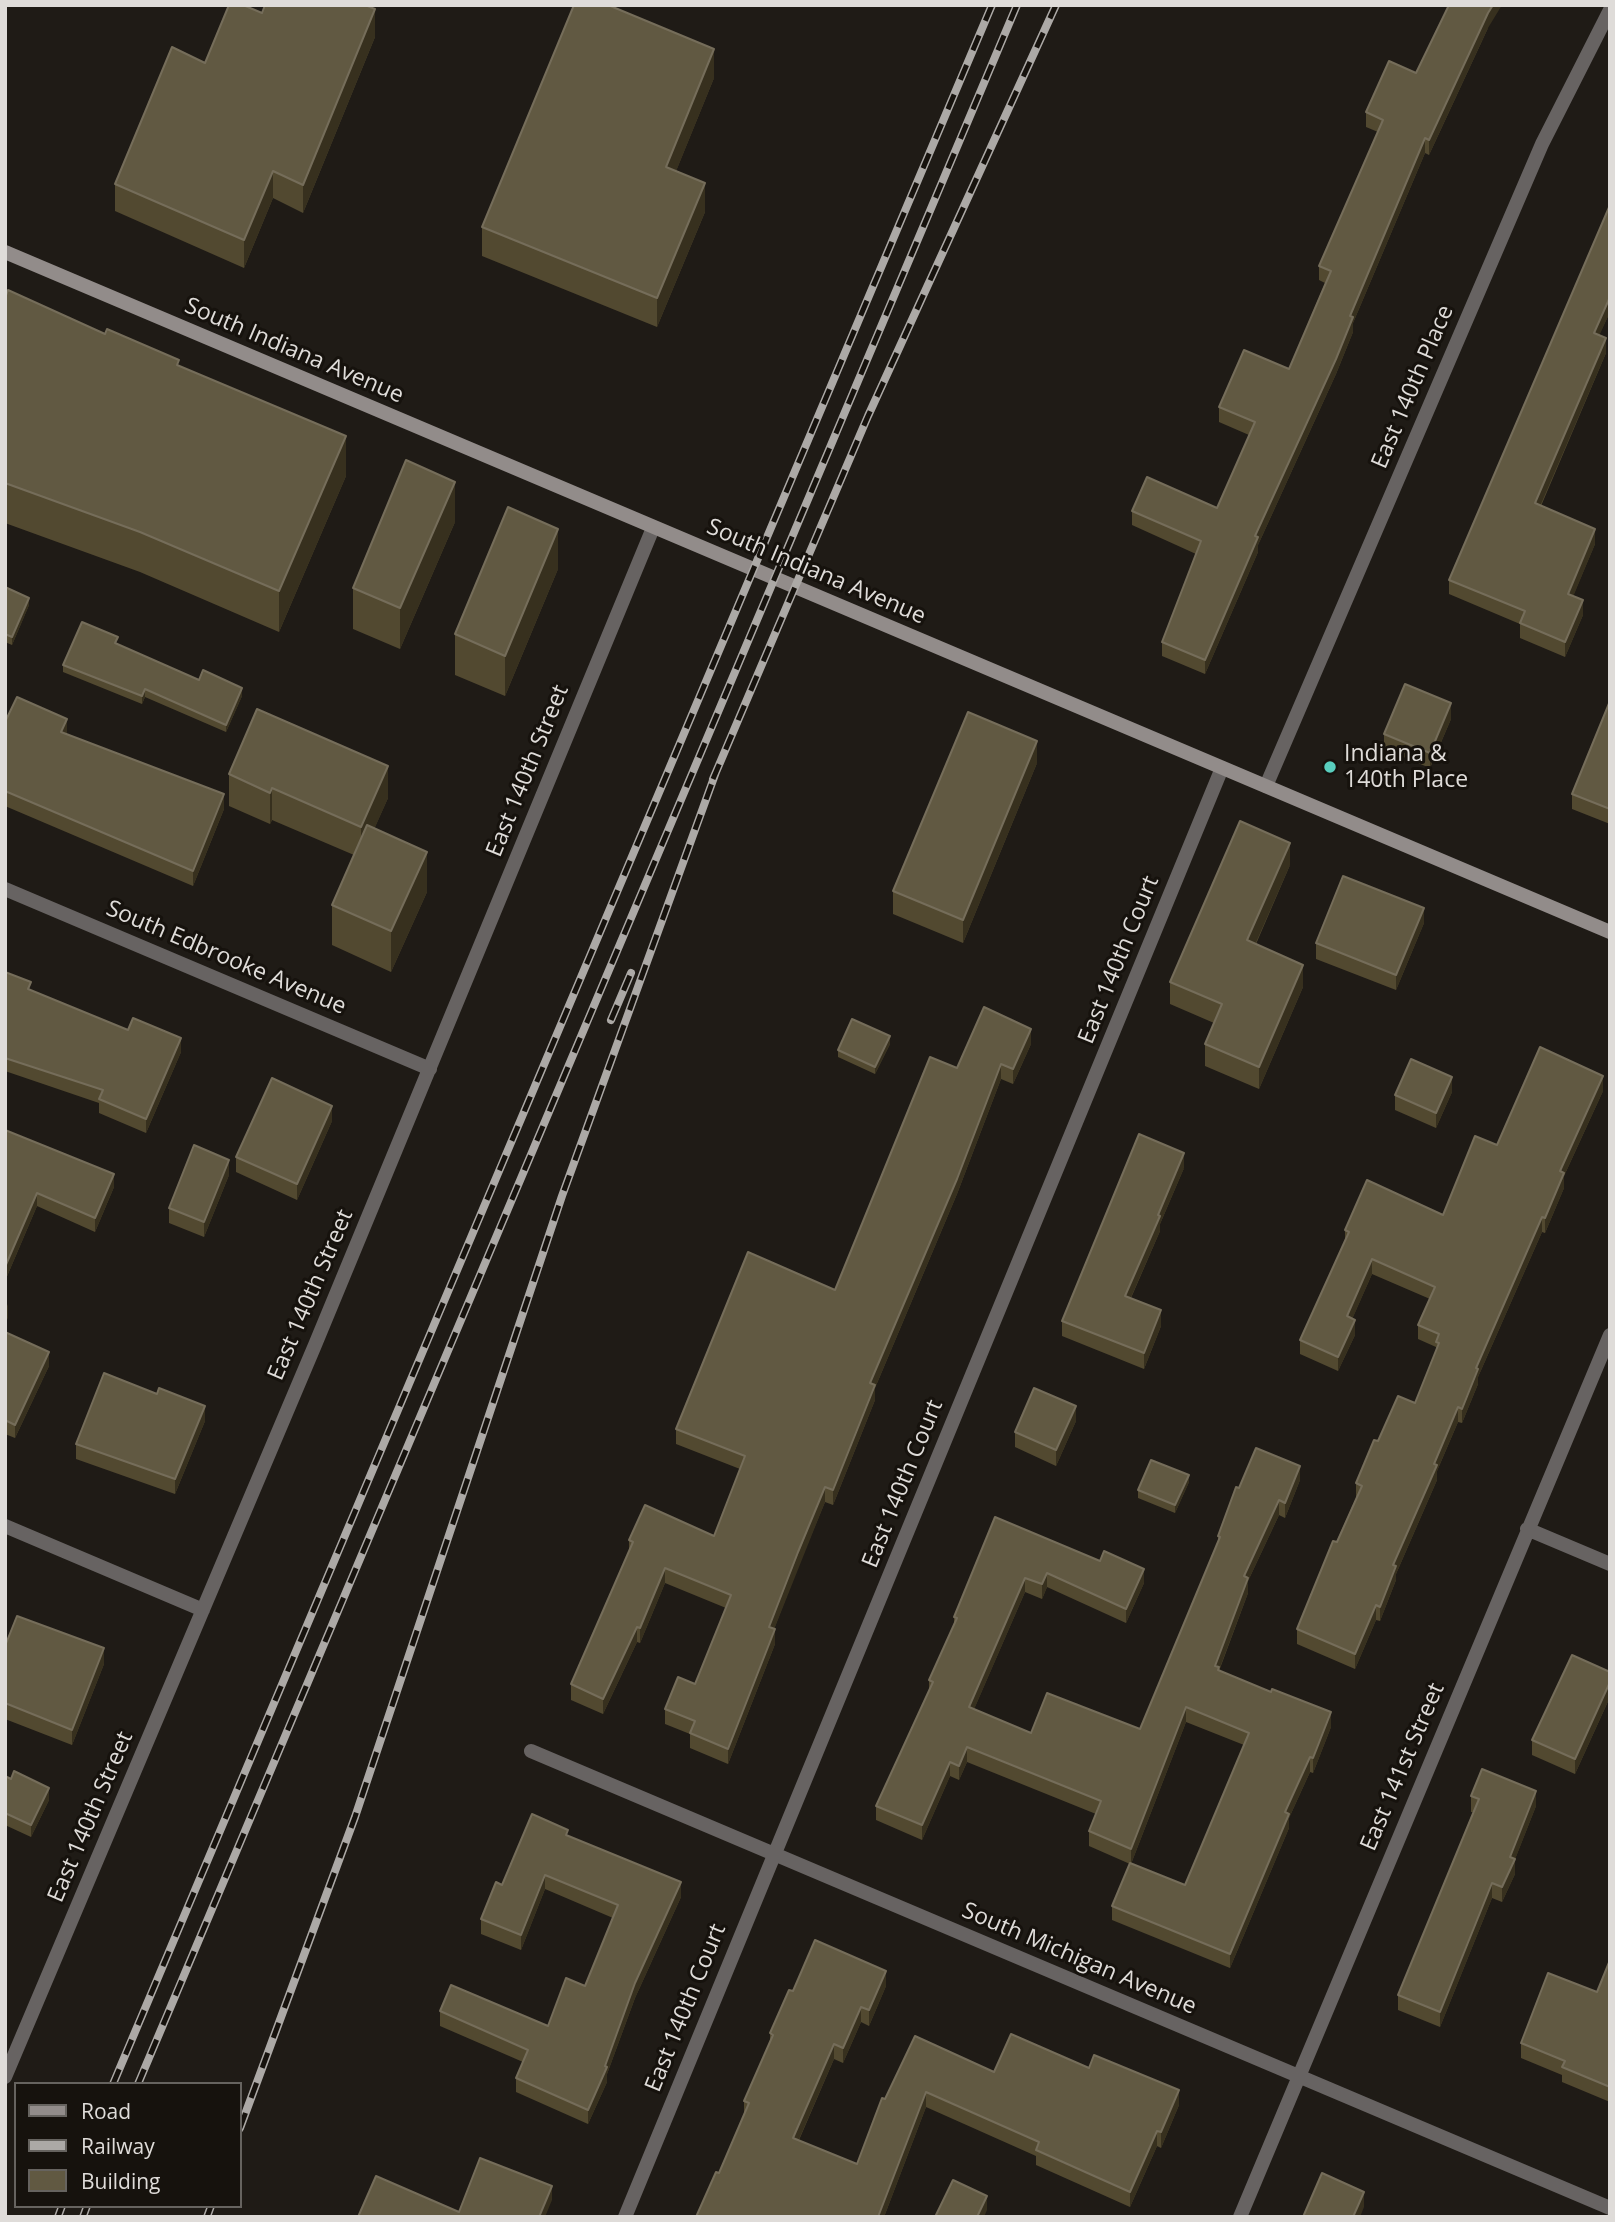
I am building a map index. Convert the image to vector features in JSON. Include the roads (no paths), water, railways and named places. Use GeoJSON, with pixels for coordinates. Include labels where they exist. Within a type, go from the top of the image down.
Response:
{"type":"FeatureCollection","features":[{"type":"Feature","properties":{"kind":"main road","name":"South Indiana Avenue"},"geometry":{"type":"LineString","coordinates":[[5,252],[1610,932]]}},
{"type":"Feature","properties":{"kind":"street","name":"East 140th Place"},"geometry":{"type":"LineString","coordinates":[[1266,786],[1542,144],[1610,10]]}},
{"type":"Feature","properties":{"kind":"street","name":"East 140th Street"},"geometry":{"type":"LineString","coordinates":[[5,2077],[204,1610],[653,528]]}},
{"type":"Feature","properties":{"kind":"street","name":"East 140th Court"},"geometry":{"type":"LineString","coordinates":[[625,2217],[1222,768]]}},
{"type":"Feature","properties":{"kind":"street","name":"South Edbrooke Avenue"},"geometry":{"type":"LineString","coordinates":[[5,889],[430,1069]]}},
{"type":"Feature","properties":{"kind":"street","name":"East 141st Street"},"geometry":{"type":"LineString","coordinates":[[1240,2217],[1610,1335]]}},
{"type":"Feature","properties":{"kind":"street"},"geometry":{"type":"LineString","coordinates":[[5,1526],[204,1610]]}},
{"type":"Feature","properties":{"kind":"street"},"geometry":{"type":"LineString","coordinates":[[1527,1530],[1610,1564]]}},
{"type":"Feature","properties":{"kind":"street","name":"South Michigan Avenue"},"geometry":{"type":"LineString","coordinates":[[531,1751],[1610,2208]]}},
{"type":"Feature","properties":{"kind":"railway"},"geometry":{"type":"LineString","coordinates":[[114,2082],[992,5]]}},
{"type":"Feature","properties":{"kind":"railway"},"geometry":{"type":"LineString","coordinates":[[139,2082],[1017,5]]}},
{"type":"Feature","properties":{"kind":"railway"},"geometry":{"type":"LineString","coordinates":[[713,779],[868,416],[1056,5]]}},
{"type":"Feature","properties":{"kind":"railway"},"geometry":{"type":"LineString","coordinates":[[242,2123],[355,1817],[562,1196],[716,772]]}},
{"type":"Feature","properties":{"kind":"railway"},"geometry":{"type":"LineString","coordinates":[[611,1020],[631,973]]}},
{"type":"Feature","properties":{"kind":"railway"},"geometry":{"type":"LineString","coordinates":[[58,2217],[61,2208]]}},
{"type":"Feature","properties":{"kind":"railway"},"geometry":{"type":"LineString","coordinates":[[83,2217],[86,2208]]}},
{"type":"Feature","properties":{"kind":"railway"},"geometry":{"type":"LineString","coordinates":[[207,2217],[210,2208]]}},
{"type":"Feature","properties":{"kind":"place","name":"Indiana & 140th Place"},"geometry":{"type":"Point","coordinates":[1330,767]}}]}
